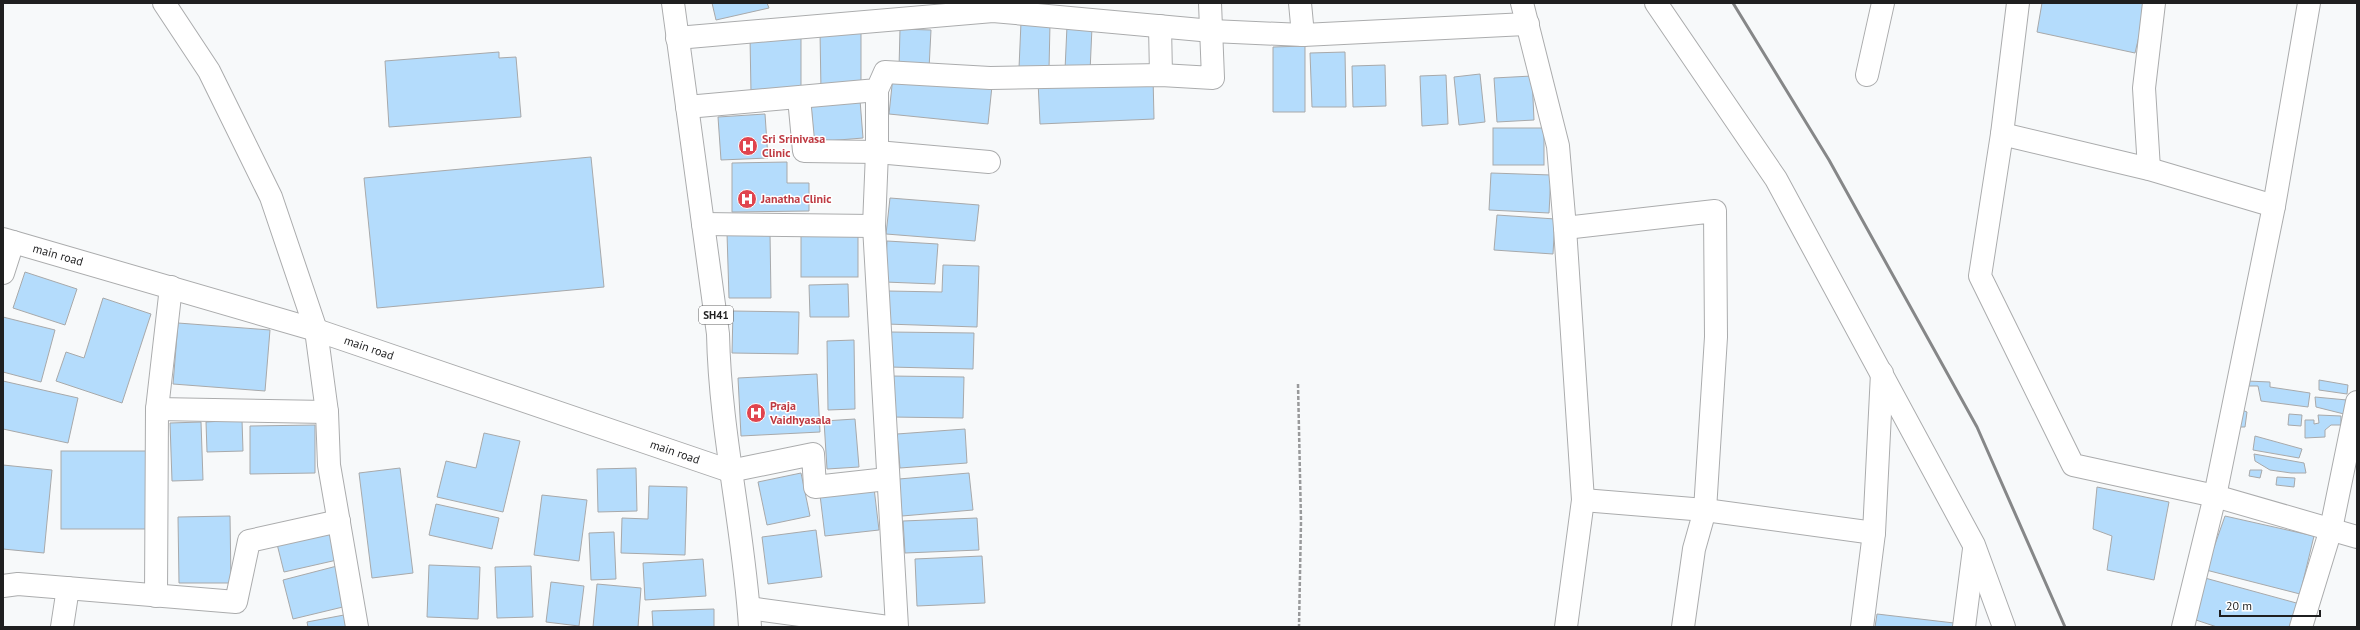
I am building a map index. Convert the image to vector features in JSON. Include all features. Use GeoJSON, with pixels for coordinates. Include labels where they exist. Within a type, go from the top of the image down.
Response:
{"type":"FeatureCollection","features":[{"type":"Feature","properties":{"kind":"street"},"geometry":{"type":"LineString","coordinates":[[164,3],[209,71],[272,197],[316,330],[328,412],[328,465],[357,627]]}},
{"type":"Feature","properties":{"kind":"street","name":"SH41"},"geometry":{"type":"LineString","coordinates":[[673,3],[718,334],[719,366],[730,471],[749,618]]}},
{"type":"Feature","properties":{"kind":"street"},"geometry":{"type":"LineString","coordinates":[[897,627],[887,479],[874,226],[877,152],[877,90],[885,72],[990,78],[1160,75],[1213,78],[1210,3]]}},
{"type":"Feature","properties":{"kind":"street"},"geometry":{"type":"LineString","coordinates":[[1300,3],[1303,35]]}},
{"type":"Feature","properties":{"kind":"street"},"geometry":{"type":"LineString","coordinates":[[1522,3],[1558,146],[1565,228],[1583,500],[1566,627]]}},
{"type":"Feature","properties":{"kind":"street"},"geometry":{"type":"LineString","coordinates":[[1656,3],[1776,179],[1974,545],[2004,627]]}},
{"type":"Feature","properties":{"kind":"street"},"geometry":{"type":"LineString","coordinates":[[1867,75],[1883,3]]}},
{"type":"Feature","properties":{"kind":"street"},"geometry":{"type":"LineString","coordinates":[[2018,3],[2002,134],[1980,276],[2073,465],[2215,496],[2357,537]]}},
{"type":"Feature","properties":{"kind":"street"},"geometry":{"type":"LineString","coordinates":[[2149,169],[2144,88],[2154,3]]}},
{"type":"Feature","properties":{"kind":"street"},"geometry":{"type":"LineString","coordinates":[[2183,627],[2215,496],[2274,206],[2310,3]]}},
{"type":"Feature","properties":{"kind":"street"},"geometry":{"type":"LineString","coordinates":[[677,38],[993,7],[1212,31],[1303,35],[1528,24]]}},
{"type":"Feature","properties":{"kind":"street"},"geometry":{"type":"LineString","coordinates":[[1160,26],[1160,75]]}},
{"type":"Feature","properties":{"kind":"street"},"geometry":{"type":"LineString","coordinates":[[687,107],[877,90]]}},
{"type":"Feature","properties":{"kind":"street"},"geometry":{"type":"LineString","coordinates":[[800,98],[804,151],[877,152],[989,162]]}},
{"type":"Feature","properties":{"kind":"street"},"geometry":{"type":"LineString","coordinates":[[2002,134],[2149,169],[2274,206]]}},
{"type":"Feature","properties":{"kind":"street"},"geometry":{"type":"LineString","coordinates":[[1565,228],[1715,211],[1716,337],[1705,510],[1694,549],[1683,627]]}},
{"type":"Feature","properties":{"kind":"street"},"geometry":{"type":"LineString","coordinates":[[703,224],[874,226]]}},
{"type":"Feature","properties":{"kind":"street"},"geometry":{"type":"LineString","coordinates":[[3,273],[8,240]]}},
{"type":"Feature","properties":{"kind":"street","name":"main road"},"geometry":{"type":"LineString","coordinates":[[8,240],[316,330],[730,471]]}},
{"type":"Feature","properties":{"kind":"street"},"geometry":{"type":"LineString","coordinates":[[156,596],[157,409],[171,287]]}},
{"type":"Feature","properties":{"kind":"street"},"geometry":{"type":"LineString","coordinates":[[1862,627],[1874,534],[1882,373]]}},
{"type":"Feature","properties":{"kind":"street"},"geometry":{"type":"LineString","coordinates":[[2301,627],[2331,529],[2357,402]]}},
{"type":"Feature","properties":{"kind":"street"},"geometry":{"type":"LineString","coordinates":[[157,409],[328,412]]}},
{"type":"Feature","properties":{"kind":"street"},"geometry":{"type":"LineString","coordinates":[[730,471],[813,454],[815,488],[887,479]]}},
{"type":"Feature","properties":{"kind":"street"},"geometry":{"type":"LineString","coordinates":[[1583,500],[1705,510],[1874,534]]}},
{"type":"Feature","properties":{"kind":"street"},"geometry":{"type":"LineString","coordinates":[[3,586],[18,584],[236,602],[249,541],[339,521]]}},
{"type":"Feature","properties":{"kind":"street"},"geometry":{"type":"LineString","coordinates":[[1964,627],[1974,545]]}},
{"type":"Feature","properties":{"kind":"street"},"geometry":{"type":"LineString","coordinates":[[62,627],[68,588]]}},
{"type":"Feature","properties":{"kind":"street"},"geometry":{"type":"LineString","coordinates":[[749,618],[888,627]]}},
{"type":"Feature","properties":{"kind":"path"},"geometry":{"type":"LineString","coordinates":[[1298,384],[1301,521],[1299,627]]}},
{"type":"Feature","properties":{"kind":"building"},"geometry":{"type":"Polygon","coordinates":[[[712,3],[767,3],[769,8],[716,20],[712,3]]]}},
{"type":"Feature","properties":{"kind":"building"},"geometry":{"type":"Polygon","coordinates":[[[2042,3],[2147,3],[2135,53],[2037,32],[2042,3]]]}},
{"type":"Feature","properties":{"kind":"building"},"geometry":{"type":"Polygon","coordinates":[[[1021,22],[1050,24],[1049,69],[1019,68],[1021,22]]]}},
{"type":"Feature","properties":{"kind":"building"},"geometry":{"type":"Polygon","coordinates":[[[1067,26],[1092,27],[1090,72],[1065,70],[1067,26]]]}},
{"type":"Feature","properties":{"kind":"building"},"geometry":{"type":"Polygon","coordinates":[[[900,29],[931,30],[929,69],[899,68],[900,29]]]}},
{"type":"Feature","properties":{"kind":"building"},"geometry":{"type":"Polygon","coordinates":[[[820,32],[861,32],[861,91],[821,91],[820,32]]]}},
{"type":"Feature","properties":{"kind":"building"},"geometry":{"type":"Polygon","coordinates":[[[801,36],[801,93],[751,93],[750,37],[801,36]]]}},
{"type":"Feature","properties":{"kind":"building"},"geometry":{"type":"Polygon","coordinates":[[[1305,46],[1305,112],[1273,112],[1273,47],[1305,46]]]}},
{"type":"Feature","properties":{"kind":"building"},"geometry":{"type":"Polygon","coordinates":[[[499,52],[499,58],[516,57],[521,117],[389,127],[385,61],[499,52]]]}},
{"type":"Feature","properties":{"kind":"building"},"geometry":{"type":"Polygon","coordinates":[[[1345,52],[1346,107],[1312,107],[1310,53],[1345,52]]]}},
{"type":"Feature","properties":{"kind":"building"},"geometry":{"type":"Polygon","coordinates":[[[1385,65],[1386,106],[1353,107],[1352,66],[1385,65]]]}},
{"type":"Feature","properties":{"kind":"building"},"geometry":{"type":"Polygon","coordinates":[[[1480,74],[1485,122],[1459,125],[1454,77],[1480,74]]]}},
{"type":"Feature","properties":{"kind":"building"},"geometry":{"type":"Polygon","coordinates":[[[1446,75],[1448,124],[1422,126],[1420,76],[1446,75]]]}},
{"type":"Feature","properties":{"kind":"building"},"geometry":{"type":"Polygon","coordinates":[[[893,76],[992,86],[988,124],[889,114],[893,76]]]}},
{"type":"Feature","properties":{"kind":"building"},"geometry":{"type":"Polygon","coordinates":[[[1153,76],[1154,119],[1040,124],[1038,81],[1153,76]]]}},
{"type":"Feature","properties":{"kind":"building"},"geometry":{"type":"Polygon","coordinates":[[[1532,76],[1534,120],[1497,122],[1494,78],[1532,76]]]}},
{"type":"Feature","properties":{"kind":"building"},"geometry":{"type":"Polygon","coordinates":[[[860,100],[863,138],[814,142],[811,104],[860,100]]]}},
{"type":"Feature","properties":{"kind":"building"},"geometry":{"type":"Polygon","coordinates":[[[765,114],[768,158],[721,160],[718,117],[765,114]]]}},
{"type":"Feature","properties":{"kind":"building"},"geometry":{"type":"Polygon","coordinates":[[[1493,128],[1544,128],[1544,165],[1493,165],[1493,128]]]}},
{"type":"Feature","properties":{"kind":"building"},"geometry":{"type":"Polygon","coordinates":[[[591,157],[604,287],[377,308],[364,178],[591,157]]]}},
{"type":"Feature","properties":{"kind":"building"},"geometry":{"type":"Polygon","coordinates":[[[787,162],[787,183],[809,183],[809,211],[732,212],[732,163],[787,162]]]}},
{"type":"Feature","properties":{"kind":"building"},"geometry":{"type":"Polygon","coordinates":[[[1491,173],[1551,175],[1549,213],[1489,210],[1491,173]]]}},
{"type":"Feature","properties":{"kind":"building"},"geometry":{"type":"Polygon","coordinates":[[[890,198],[979,205],[975,241],[886,234],[890,198]]]}},
{"type":"Feature","properties":{"kind":"building"},"geometry":{"type":"Polygon","coordinates":[[[1497,215],[1555,219],[1553,254],[1494,250],[1497,215]]]}},
{"type":"Feature","properties":{"kind":"building"},"geometry":{"type":"Polygon","coordinates":[[[727,233],[770,233],[771,298],[729,298],[727,233]]]}},
{"type":"Feature","properties":{"kind":"building"},"geometry":{"type":"Polygon","coordinates":[[[801,233],[858,233],[858,277],[801,277],[801,233]]]}},
{"type":"Feature","properties":{"kind":"building"},"geometry":{"type":"Polygon","coordinates":[[[887,241],[938,244],[935,284],[885,282],[887,241]]]}},
{"type":"Feature","properties":{"kind":"building"},"geometry":{"type":"Polygon","coordinates":[[[943,265],[979,266],[977,327],[886,324],[888,291],[942,292],[943,265]]]}},
{"type":"Feature","properties":{"kind":"building"},"geometry":{"type":"Polygon","coordinates":[[[25,272],[77,289],[65,325],[13,308],[25,272]]]}},
{"type":"Feature","properties":{"kind":"building"},"geometry":{"type":"Polygon","coordinates":[[[848,284],[849,317],[810,317],[809,285],[848,284]]]}},
{"type":"Feature","properties":{"kind":"building"},"geometry":{"type":"Polygon","coordinates":[[[103,298],[151,314],[122,403],[56,381],[66,352],[84,358],[103,298]]]}},
{"type":"Feature","properties":{"kind":"building"},"geometry":{"type":"Polygon","coordinates":[[[733,311],[799,312],[798,354],[732,353],[733,311]]]}},
{"type":"Feature","properties":{"kind":"building"},"geometry":{"type":"Polygon","coordinates":[[[3,317],[55,330],[41,382],[3,372],[3,317]]]}},
{"type":"Feature","properties":{"kind":"building"},"geometry":{"type":"Polygon","coordinates":[[[178,323],[270,330],[265,391],[173,384],[178,323]]]}},
{"type":"Feature","properties":{"kind":"building"},"geometry":{"type":"Polygon","coordinates":[[[890,332],[974,333],[973,369],[889,367],[890,332]]]}},
{"type":"Feature","properties":{"kind":"building"},"geometry":{"type":"Polygon","coordinates":[[[854,340],[855,409],[828,410],[827,341],[854,340]]]}},
{"type":"Feature","properties":{"kind":"building"},"geometry":{"type":"Polygon","coordinates":[[[817,374],[820,432],[741,436],[738,378],[817,374]]]}},
{"type":"Feature","properties":{"kind":"building"},"geometry":{"type":"Polygon","coordinates":[[[891,376],[964,377],[963,418],[891,417],[891,376]]]}},
{"type":"Feature","properties":{"kind":"building"},"geometry":{"type":"Polygon","coordinates":[[[2319,380],[2348,385],[2347,394],[2319,390],[2319,380]]]}},
{"type":"Feature","properties":{"kind":"building"},"geometry":{"type":"Polygon","coordinates":[[[3,381],[78,398],[68,443],[3,429],[3,381]]]}},
{"type":"Feature","properties":{"kind":"building"},"geometry":{"type":"Polygon","coordinates":[[[2247,381],[2270,382],[2270,387],[2310,393],[2308,407],[2261,401],[2258,386],[2247,386],[2247,381]]]}},
{"type":"Feature","properties":{"kind":"building"},"geometry":{"type":"Polygon","coordinates":[[[2315,397],[2347,400],[2344,414],[2316,407],[2315,397]]]}},
{"type":"Feature","properties":{"kind":"building"},"geometry":{"type":"Polygon","coordinates":[[[2242,410],[2247,412],[2245,427],[2238,427],[2242,410]]]}},
{"type":"Feature","properties":{"kind":"building"},"geometry":{"type":"Polygon","coordinates":[[[2289,414],[2302,415],[2301,426],[2288,425],[2289,414]]]}},
{"type":"Feature","properties":{"kind":"building"},"geometry":{"type":"Polygon","coordinates":[[[2318,415],[2341,416],[2341,425],[2331,425],[2325,430],[2325,437],[2305,438],[2305,420],[2314,420],[2314,424],[2319,423],[2318,415]]]}},
{"type":"Feature","properties":{"kind":"building"},"geometry":{"type":"Polygon","coordinates":[[[855,419],[859,467],[827,469],[824,421],[855,419]]]}},
{"type":"Feature","properties":{"kind":"building"},"geometry":{"type":"Polygon","coordinates":[[[242,420],[243,451],[207,452],[206,422],[242,420]]]}},
{"type":"Feature","properties":{"kind":"building"},"geometry":{"type":"Polygon","coordinates":[[[201,422],[203,480],[172,481],[170,423],[201,422]]]}},
{"type":"Feature","properties":{"kind":"building"},"geometry":{"type":"Polygon","coordinates":[[[315,425],[315,473],[250,474],[250,426],[315,425]]]}},
{"type":"Feature","properties":{"kind":"building"},"geometry":{"type":"Polygon","coordinates":[[[965,429],[967,463],[900,468],[897,434],[965,429]]]}},
{"type":"Feature","properties":{"kind":"building"},"geometry":{"type":"Polygon","coordinates":[[[484,433],[520,441],[503,512],[437,497],[446,461],[476,468],[484,433]]]}},
{"type":"Feature","properties":{"kind":"building"},"geometry":{"type":"Polygon","coordinates":[[[2255,436],[2302,449],[2299,458],[2253,450],[2255,436]]]}},
{"type":"Feature","properties":{"kind":"building"},"geometry":{"type":"Polygon","coordinates":[[[61,451],[147,451],[147,529],[61,529],[61,451]]]}},
{"type":"Feature","properties":{"kind":"building"},"geometry":{"type":"Polygon","coordinates":[[[2254,454],[2304,463],[2306,473],[2291,473],[2270,470],[2255,461],[2254,454]]]}},
{"type":"Feature","properties":{"kind":"building"},"geometry":{"type":"Polygon","coordinates":[[[3,465],[52,470],[44,553],[3,549],[3,465]]]}},
{"type":"Feature","properties":{"kind":"building"},"geometry":{"type":"Polygon","coordinates":[[[400,468],[413,573],[372,578],[359,473],[400,468]]]}},
{"type":"Feature","properties":{"kind":"building"},"geometry":{"type":"Polygon","coordinates":[[[636,468],[637,511],[598,512],[597,469],[636,468]]]}},
{"type":"Feature","properties":{"kind":"building"},"geometry":{"type":"Polygon","coordinates":[[[2250,470],[2262,470],[2260,478],[2249,476],[2250,470]]]}},
{"type":"Feature","properties":{"kind":"building"},"geometry":{"type":"Polygon","coordinates":[[[801,473],[810,516],[767,525],[758,482],[801,473]]]}},
{"type":"Feature","properties":{"kind":"building"},"geometry":{"type":"Polygon","coordinates":[[[969,473],[973,510],[902,516],[899,479],[969,473]]]}},
{"type":"Feature","properties":{"kind":"building"},"geometry":{"type":"Polygon","coordinates":[[[2277,477],[2295,478],[2294,487],[2276,485],[2277,477]]]}},
{"type":"Feature","properties":{"kind":"building"},"geometry":{"type":"Polygon","coordinates":[[[649,486],[687,487],[685,555],[621,553],[622,518],[648,519],[649,486]]]}},
{"type":"Feature","properties":{"kind":"building"},"geometry":{"type":"Polygon","coordinates":[[[2097,487],[2169,502],[2154,580],[2107,570],[2112,536],[2093,529],[2097,487]]]}},
{"type":"Feature","properties":{"kind":"building"},"geometry":{"type":"Polygon","coordinates":[[[874,488],[879,530],[825,536],[820,495],[874,488]]]}},
{"type":"Feature","properties":{"kind":"building"},"geometry":{"type":"Polygon","coordinates":[[[542,495],[587,500],[579,561],[534,555],[542,495]]]}},
{"type":"Feature","properties":{"kind":"building"},"geometry":{"type":"Polygon","coordinates":[[[436,504],[499,518],[492,549],[429,535],[436,504]]]}},
{"type":"Feature","properties":{"kind":"building"},"geometry":{"type":"Polygon","coordinates":[[[230,516],[231,583],[179,583],[178,517],[230,516]]]}},
{"type":"Feature","properties":{"kind":"building"},"geometry":{"type":"Polygon","coordinates":[[[2225,516],[2314,536],[2300,594],[2206,570],[2225,516]]]}},
{"type":"Feature","properties":{"kind":"building"},"geometry":{"type":"Polygon","coordinates":[[[977,518],[979,550],[905,553],[903,521],[977,518]]]}},
{"type":"Feature","properties":{"kind":"building"},"geometry":{"type":"Polygon","coordinates":[[[816,530],[822,577],[768,584],[762,537],[816,530]]]}},
{"type":"Feature","properties":{"kind":"building"},"geometry":{"type":"Polygon","coordinates":[[[330,532],[337,560],[284,572],[277,544],[330,532]]]}},
{"type":"Feature","properties":{"kind":"building"},"geometry":{"type":"Polygon","coordinates":[[[614,532],[616,579],[591,580],[589,533],[614,532]]]}},
{"type":"Feature","properties":{"kind":"building"},"geometry":{"type":"Polygon","coordinates":[[[982,556],[985,603],[917,606],[915,559],[982,556]]]}},
{"type":"Feature","properties":{"kind":"building"},"geometry":{"type":"Polygon","coordinates":[[[703,559],[706,596],[645,600],[643,563],[703,559]]]}},
{"type":"Feature","properties":{"kind":"building"},"geometry":{"type":"Polygon","coordinates":[[[429,565],[480,567],[478,619],[427,617],[429,565]]]}},
{"type":"Feature","properties":{"kind":"building"},"geometry":{"type":"Polygon","coordinates":[[[337,566],[347,606],[293,619],[283,580],[337,566]]]}},
{"type":"Feature","properties":{"kind":"building"},"geometry":{"type":"Polygon","coordinates":[[[531,566],[533,617],[497,618],[495,567],[531,566]]]}},
{"type":"Feature","properties":{"kind":"building"},"geometry":{"type":"Polygon","coordinates":[[[2205,578],[2300,604],[2294,627],[2217,627],[2196,620],[2205,578]]]}},
{"type":"Feature","properties":{"kind":"building"},"geometry":{"type":"Polygon","coordinates":[[[551,582],[584,586],[579,626],[546,622],[551,582]]]}},
{"type":"Feature","properties":{"kind":"building"},"geometry":{"type":"Polygon","coordinates":[[[597,584],[641,588],[638,627],[593,627],[597,584]]]}},
{"type":"Feature","properties":{"kind":"building"},"geometry":{"type":"Polygon","coordinates":[[[714,609],[714,627],[653,627],[652,611],[714,609]]]}},
{"type":"Feature","properties":{"kind":"building"},"geometry":{"type":"Polygon","coordinates":[[[1877,614],[1954,623],[1954,627],[1875,627],[1877,614]]]}},
{"type":"Feature","properties":{"kind":"building"},"geometry":{"type":"Polygon","coordinates":[[[344,615],[346,627],[308,627],[307,622],[344,615]]]}},
{"type":"Feature","properties":{"kind":"railway"},"geometry":{"type":"LineString","coordinates":[[1733,3],[1829,160],[1977,427],[2065,627]]}},
{"type":"Feature","properties":{"kind":"place","name":"Sri Srinivasa Clinic"},"geometry":{"type":"Point","coordinates":[748,146]}},
{"type":"Feature","properties":{"kind":"place","name":"Janatha Clinic"},"geometry":{"type":"Point","coordinates":[747,199]}},
{"type":"Feature","properties":{"kind":"place","name":"Praja Vaidhyasala"},"geometry":{"type":"Point","coordinates":[756,413]}}]}
